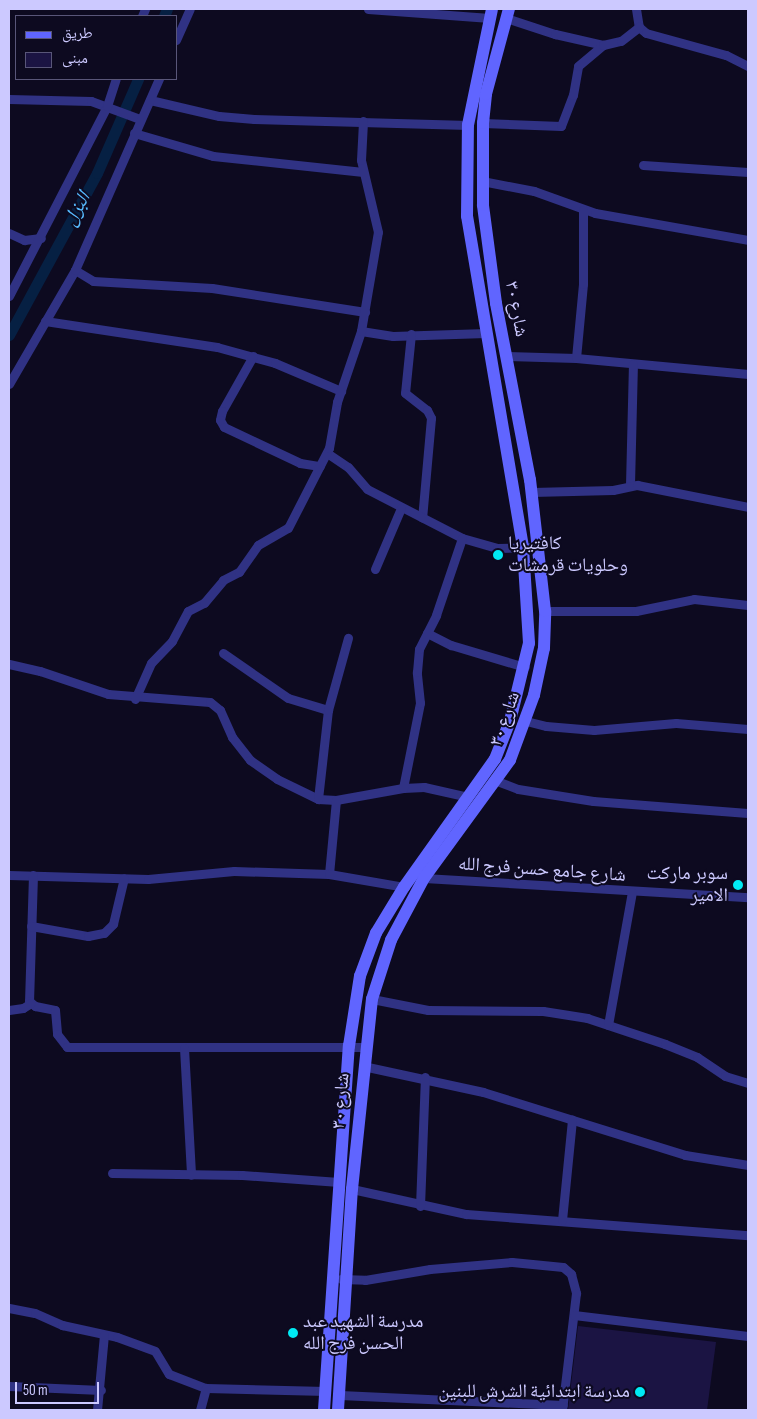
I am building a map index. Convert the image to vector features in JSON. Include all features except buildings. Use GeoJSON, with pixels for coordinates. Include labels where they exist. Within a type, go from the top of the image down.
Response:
{"type":"FeatureCollection","features":[{"type":"Feature","properties":{"kind":"street"},"geometry":{"type":"LineString","coordinates":[[178,36],[190,9]]}},
{"type":"Feature","properties":{"kind":"street"},"geometry":{"type":"LineString","coordinates":[[368,9],[491,13]]}},
{"type":"Feature","properties":{"kind":"street"},"geometry":{"type":"LineString","coordinates":[[636,9],[639,27],[651,35],[726,55],[748,66]]}},
{"type":"Feature","properties":{"kind":"street","name":"شارع ٣٠"},"geometry":{"type":"LineString","coordinates":[[324,1410],[349,1046],[354,1004],[367,953],[404,887],[495,759],[510,721],[524,667],[529,617],[523,547],[471,252],[467,216],[468,125],[491,13]]}},
{"type":"Feature","properties":{"kind":"street"},"geometry":{"type":"LineString","coordinates":[[508,13],[555,34],[603,45],[621,41],[639,27]]}},
{"type":"Feature","properties":{"kind":"street","name":"شارع ٣٠"},"geometry":{"type":"LineString","coordinates":[[338,1410],[348,1280],[352,1189],[363,1066],[372,999],[391,940],[424,878],[497,781],[510,760],[526,721],[544,648],[545,611],[532,492],[486,250],[482,181],[483,123],[486,94],[508,13]]}},
{"type":"Feature","properties":{"kind":"street"},"geometry":{"type":"LineString","coordinates":[[483,123],[561,126],[573,95],[578,66],[603,45]]}},
{"type":"Feature","properties":{"kind":"street"},"geometry":{"type":"LineString","coordinates":[[9,296],[41,238],[107,106],[116,80]]}},
{"type":"Feature","properties":{"kind":"street"},"geometry":{"type":"LineString","coordinates":[[9,384],[75,270],[159,80]]}},
{"type":"Feature","properties":{"kind":"street"},"geometry":{"type":"LineString","coordinates":[[9,99],[91,101],[140,119]]}},
{"type":"Feature","properties":{"kind":"street"},"geometry":{"type":"LineString","coordinates":[[150,100],[219,116],[468,125]]}},
{"type":"Feature","properties":{"kind":"street"},"geometry":{"type":"LineString","coordinates":[[135,699],[151,663],[172,640],[188,611],[204,603],[223,580],[239,572],[258,545],[288,528],[327,453],[341,391],[361,331],[378,232],[363,172],[363,121]]}},
{"type":"Feature","properties":{"kind":"street"},"geometry":{"type":"LineString","coordinates":[[134,133],[213,156],[363,172]]}},
{"type":"Feature","properties":{"kind":"street"},"geometry":{"type":"LineString","coordinates":[[643,165],[748,172]]}},
{"type":"Feature","properties":{"kind":"street"},"geometry":{"type":"LineString","coordinates":[[482,181],[534,191],[583,210],[748,240]]}},
{"type":"Feature","properties":{"kind":"street"},"geometry":{"type":"LineString","coordinates":[[576,358],[583,284],[583,210]]}},
{"type":"Feature","properties":{"kind":"street"},"geometry":{"type":"LineString","coordinates":[[9,233],[24,240],[41,238]]}},
{"type":"Feature","properties":{"kind":"street"},"geometry":{"type":"LineString","coordinates":[[471,252],[486,250]]}},
{"type":"Feature","properties":{"kind":"street"},"geometry":{"type":"LineString","coordinates":[[75,270],[93,280],[212,288],[365,312]]}},
{"type":"Feature","properties":{"kind":"street"},"geometry":{"type":"LineString","coordinates":[[45,321],[218,347],[253,356],[341,391]]}},
{"type":"Feature","properties":{"kind":"street"},"geometry":{"type":"LineString","coordinates":[[361,331],[393,336],[486,333]]}},
{"type":"Feature","properties":{"kind":"street"},"geometry":{"type":"LineString","coordinates":[[411,334],[405,393],[427,410],[431,418],[422,518]]}},
{"type":"Feature","properties":{"kind":"street"},"geometry":{"type":"LineString","coordinates":[[253,356],[222,411],[220,420],[224,427],[300,463],[320,466]]}},
{"type":"Feature","properties":{"kind":"street"},"geometry":{"type":"LineString","coordinates":[[506,356],[576,358],[748,374]]}},
{"type":"Feature","properties":{"kind":"street"},"geometry":{"type":"LineString","coordinates":[[630,485],[633,364]]}},
{"type":"Feature","properties":{"kind":"street"},"geometry":{"type":"LineString","coordinates":[[327,453],[348,467],[366,489],[462,538],[486,546],[538,547]]}},
{"type":"Feature","properties":{"kind":"street"},"geometry":{"type":"LineString","coordinates":[[532,492],[613,490],[630,485],[650,486],[748,507]]}},
{"type":"Feature","properties":{"kind":"street"},"geometry":{"type":"LineString","coordinates":[[376,569],[401,508]]}},
{"type":"Feature","properties":{"kind":"street"},"geometry":{"type":"LineString","coordinates":[[403,788],[420,703],[417,672],[419,649],[446,590],[462,538]]}},
{"type":"Feature","properties":{"kind":"street"},"geometry":{"type":"LineString","coordinates":[[545,611],[636,611],[694,599],[748,605]]}},
{"type":"Feature","properties":{"kind":"street"},"geometry":{"type":"LineString","coordinates":[[427,632],[451,645],[524,667]]}},
{"type":"Feature","properties":{"kind":"street"},"geometry":{"type":"LineString","coordinates":[[318,799],[328,710],[348,638]]}},
{"type":"Feature","properties":{"kind":"street"},"geometry":{"type":"LineString","coordinates":[[223,653],[288,698],[328,710]]}},
{"type":"Feature","properties":{"kind":"street"},"geometry":{"type":"LineString","coordinates":[[9,664],[40,671],[108,694],[135,699],[210,702],[220,710],[232,737],[250,760],[277,779],[318,799],[336,800],[403,788],[433,788],[468,797]]}},
{"type":"Feature","properties":{"kind":"street"},"geometry":{"type":"LineString","coordinates":[[526,721],[546,726],[594,730],[676,723],[748,729]]}},
{"type":"Feature","properties":{"kind":"street"},"geometry":{"type":"LineString","coordinates":[[497,781],[518,789],[584,800],[748,813]]}},
{"type":"Feature","properties":{"kind":"street"},"geometry":{"type":"LineString","coordinates":[[328,874],[336,800]]}},
{"type":"Feature","properties":{"kind":"street"},"geometry":{"type":"LineString","coordinates":[[9,874],[148,880],[234,871],[328,874],[404,887]]}},
{"type":"Feature","properties":{"kind":"street"},"geometry":{"type":"LineString","coordinates":[[31,1003],[33,875]]}},
{"type":"Feature","properties":{"kind":"street"},"geometry":{"type":"LineString","coordinates":[[31,926],[88,936],[104,933],[113,924],[124,878]]}},
{"type":"Feature","properties":{"kind":"street","name":"شارع جامع حسن فرج الله"},"geometry":{"type":"LineString","coordinates":[[424,878],[632,892],[748,897]]}},
{"type":"Feature","properties":{"kind":"street"},"geometry":{"type":"LineString","coordinates":[[608,1025],[632,892]]}},
{"type":"Feature","properties":{"kind":"street"},"geometry":{"type":"LineString","coordinates":[[372,999],[428,1010],[556,1013],[608,1025],[679,1050],[724,1076],[748,1083]]}},
{"type":"Feature","properties":{"kind":"street"},"geometry":{"type":"LineString","coordinates":[[9,1010],[23,1008],[31,1003],[55,1010],[59,1040],[72,1048],[366,1047]]}},
{"type":"Feature","properties":{"kind":"street"},"geometry":{"type":"LineString","coordinates":[[184,1048],[191,1175]]}},
{"type":"Feature","properties":{"kind":"street"},"geometry":{"type":"LineString","coordinates":[[363,1066],[425,1077],[572,1119],[684,1155],[748,1165]]}},
{"type":"Feature","properties":{"kind":"street"},"geometry":{"type":"LineString","coordinates":[[420,1206],[425,1077]]}},
{"type":"Feature","properties":{"kind":"street"},"geometry":{"type":"LineString","coordinates":[[562,1220],[572,1119]]}},
{"type":"Feature","properties":{"kind":"street"},"geometry":{"type":"LineString","coordinates":[[112,1173],[242,1175],[339,1182]]}},
{"type":"Feature","properties":{"kind":"street"},"geometry":{"type":"LineString","coordinates":[[352,1189],[420,1206],[466,1214],[748,1235]]}},
{"type":"Feature","properties":{"kind":"street"},"geometry":{"type":"LineString","coordinates":[[333,1279],[348,1280],[512,1262],[554,1264],[571,1274],[576,1293],[562,1408],[340,1396]]}},
{"type":"Feature","properties":{"kind":"street"},"geometry":{"type":"LineString","coordinates":[[9,1308],[155,1351],[172,1376],[206,1388],[326,1391]]}},
{"type":"Feature","properties":{"kind":"street"},"geometry":{"type":"LineString","coordinates":[[574,1315],[748,1336]]}},
{"type":"Feature","properties":{"kind":"street"},"geometry":{"type":"LineString","coordinates":[[97,1410],[104,1335]]}},
{"type":"Feature","properties":{"kind":"street"},"geometry":{"type":"LineString","coordinates":[[9,1386],[100,1390]]}},
{"type":"Feature","properties":{"kind":"street"},"geometry":{"type":"LineString","coordinates":[[200,1410],[206,1388]]}},
{"type":"Feature","properties":{"kind":"waterway","name":"البزل"},"geometry":{"type":"LineString","coordinates":[[164,15],[167,9]]}},
{"type":"Feature","properties":{"kind":"waterway","name":"البزل"},"geometry":{"type":"LineString","coordinates":[[9,335],[97,173],[138,80]]}},
{"type":"Feature","properties":{"kind":"place","name":"كافتيريا وحلويات قرمشات"},"geometry":{"type":"Point","coordinates":[498,555]}},
{"type":"Feature","properties":{"kind":"place","name":"سوبر ماركت الامير"},"geometry":{"type":"Point","coordinates":[738,885]}},
{"type":"Feature","properties":{"kind":"place","name":"مدرسة الشهيد عبد الحسن فرج الله"},"geometry":{"type":"Point","coordinates":[293,1333]}},
{"type":"Feature","properties":{"kind":"place","name":"مدرسة ابتدائية الشرش للبنين"},"geometry":{"type":"Point","coordinates":[640,1392]}}]}
